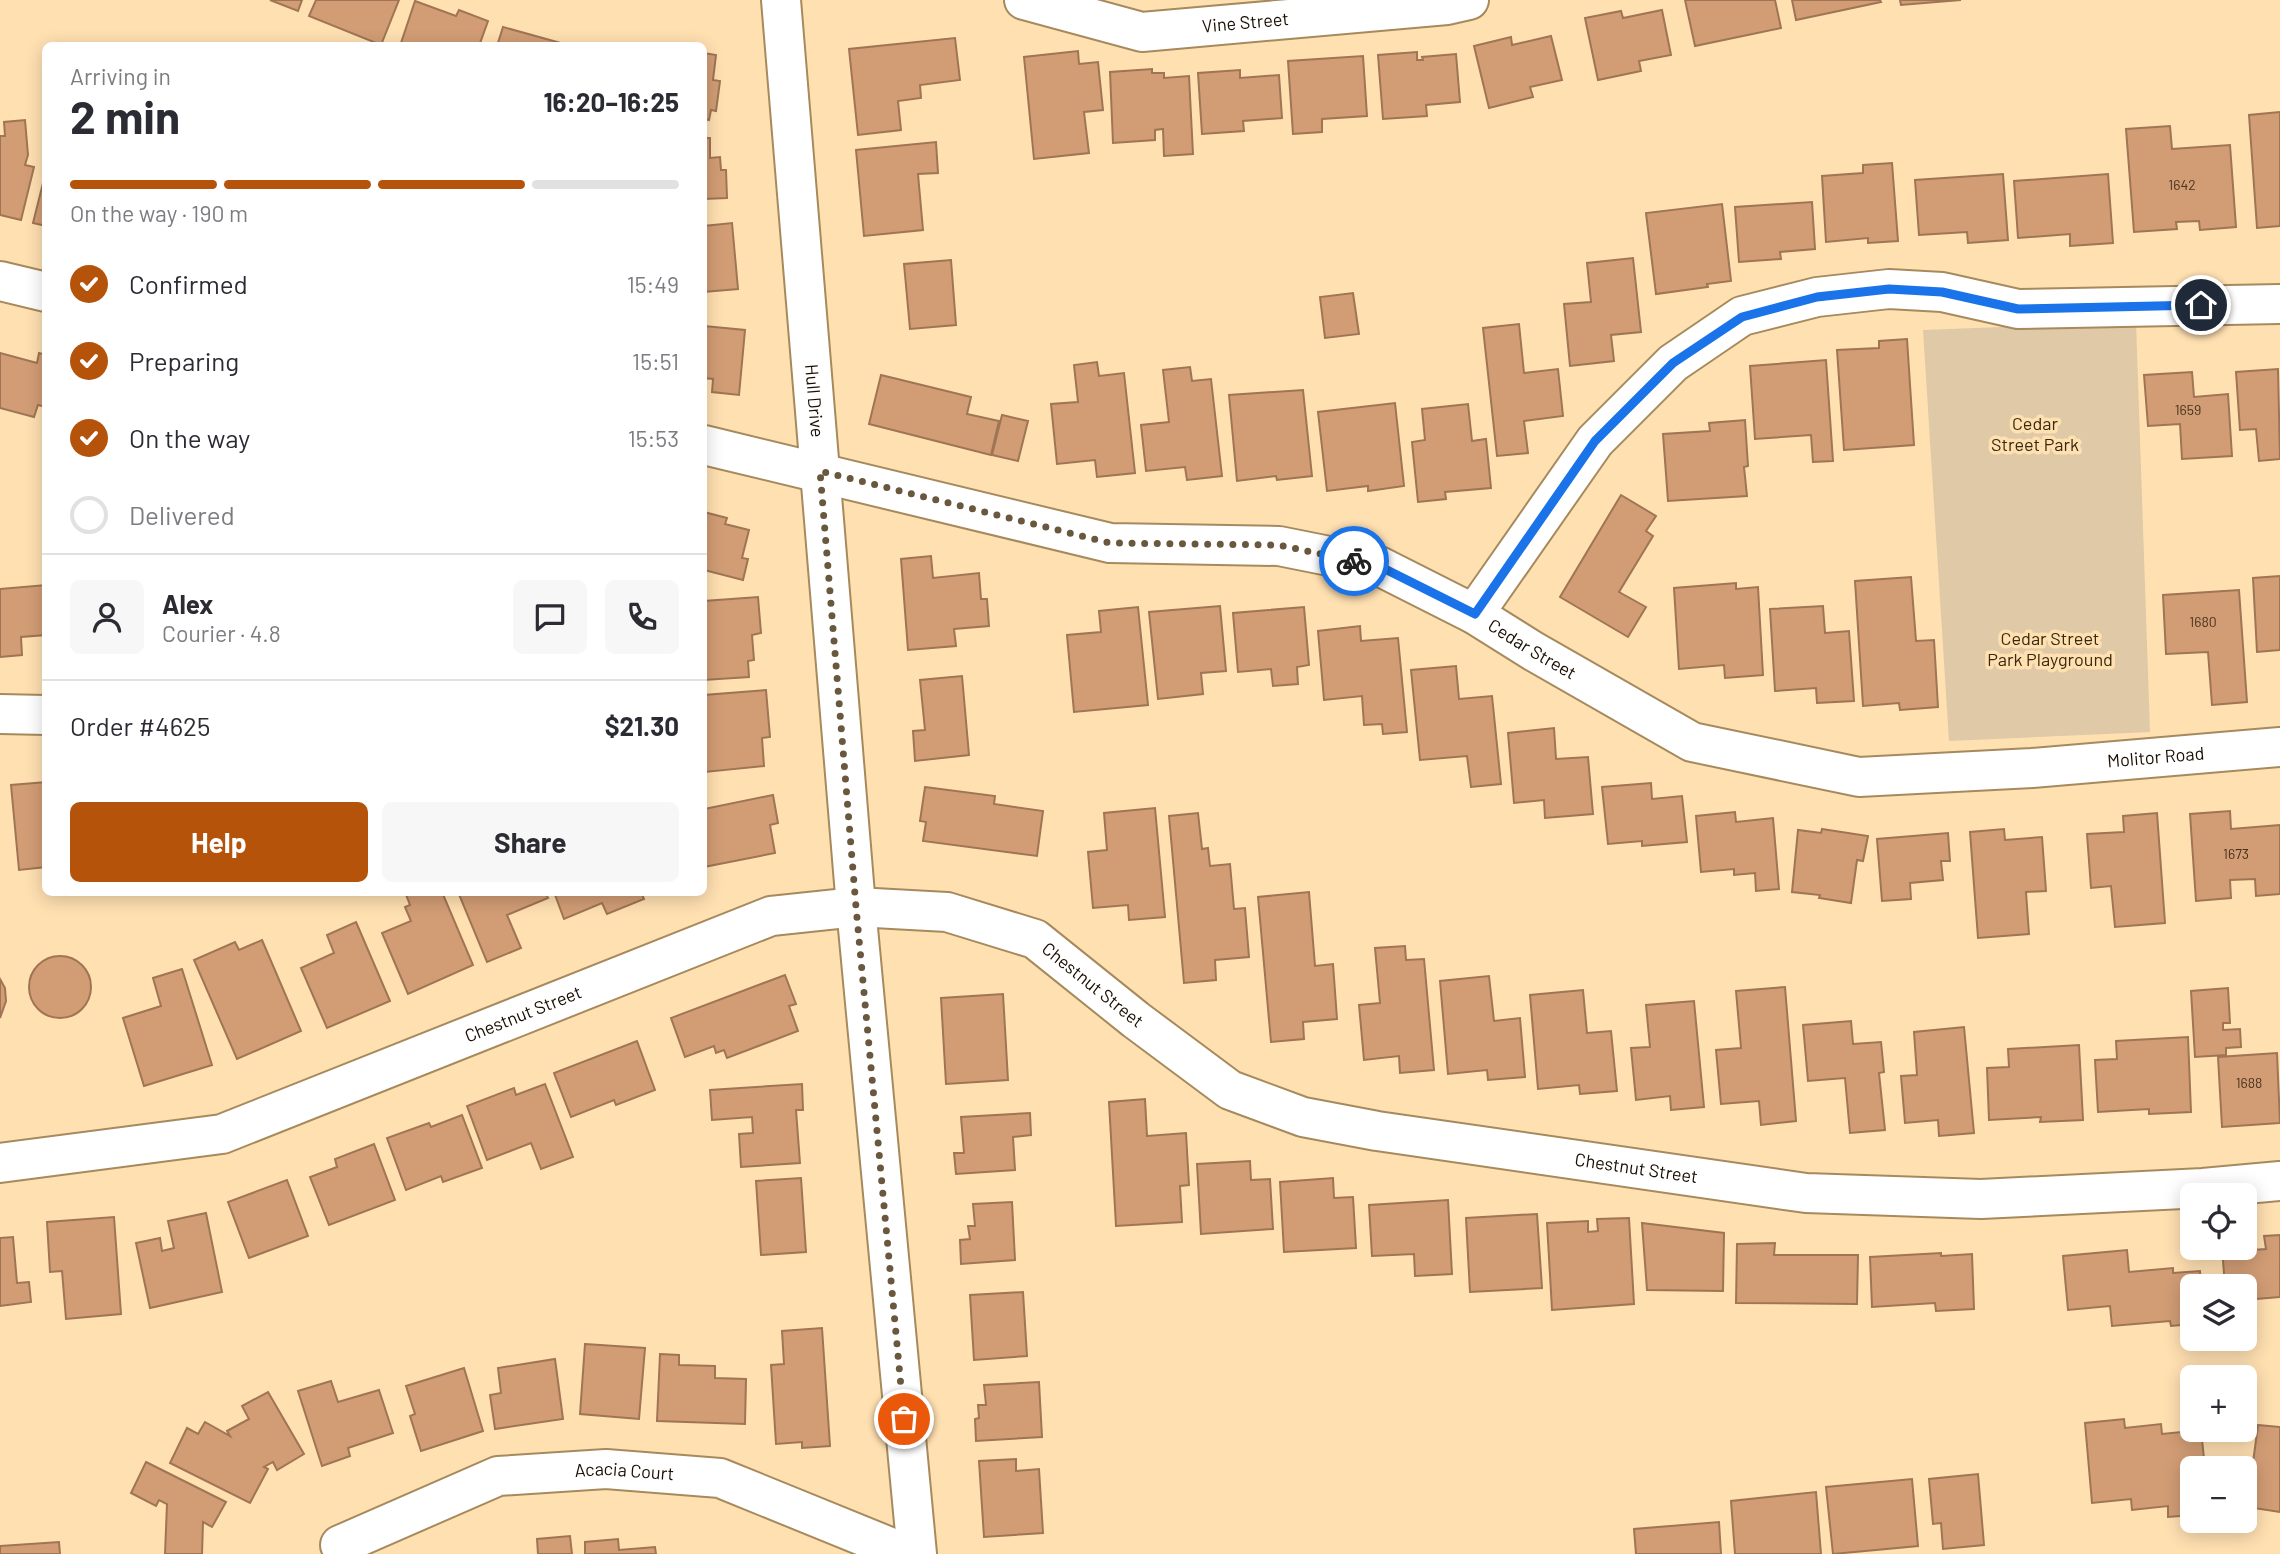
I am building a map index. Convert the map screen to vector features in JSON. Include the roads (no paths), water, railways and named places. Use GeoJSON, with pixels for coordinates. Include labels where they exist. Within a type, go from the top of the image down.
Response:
{"type":"FeatureCollection","features":[{"type":"Feature","properties":{"kind":"street","name":"Hull Drive"},"geometry":{"type":"LineString","coordinates":[[781,0],[856,907],[916,1554]]}},
{"type":"Feature","properties":{"kind":"street","name":"Vine Street"},"geometry":{"type":"LineString","coordinates":[[1024,0],[1142,32],[1447,5],[1469,0]]}},
{"type":"Feature","properties":{"kind":"street"},"geometry":{"type":"LineString","coordinates":[[0,281],[42,291]]}},
{"type":"Feature","properties":{"kind":"street"},"geometry":{"type":"LineString","coordinates":[[1475,614],[1595,441],[1673,363],[1742,317],[1817,297],[1889,289],[1942,292],[2018,309],[2280,304]]}},
{"type":"Feature","properties":{"kind":"street","name":"Cedar Street"},"geometry":{"type":"LineString","coordinates":[[707,445],[1110,543],[1279,545],[1379,566],[1475,614],[1533,651],[1692,742],[1859,777],[2032,768]]}},
{"type":"Feature","properties":{"kind":"street"},"geometry":{"type":"LineString","coordinates":[[0,714],[42,715]]}},
{"type":"Feature","properties":{"kind":"street","name":"Molitor Road"},"geometry":{"type":"LineString","coordinates":[[2032,768],[2280,747]]}},
{"type":"Feature","properties":{"kind":"street","name":"Chestnut Street"},"geometry":{"type":"LineString","coordinates":[[0,1163],[222,1134],[771,916],[856,907],[947,912],[1035,939],[1136,1020],[1230,1090],[1303,1117],[1391,1133],[1806,1193],[1981,1199],[2203,1188],[2280,1181]]}},
{"type":"Feature","properties":{"kind":"street","name":"Acacia Court"},"geometry":{"type":"LineString","coordinates":[[341,1545],[498,1476],[606,1469],[720,1478],[907,1554]]}},
{"type":"Feature","properties":{"kind":"park label","name":"Cedar Street Park"},"geometry":{"type":"Point","coordinates":[2035,434]}},
{"type":"Feature","properties":{"kind":"park label","name":"Cedar Street Park Playground"},"geometry":{"type":"Point","coordinates":[2050,649]}}]}
